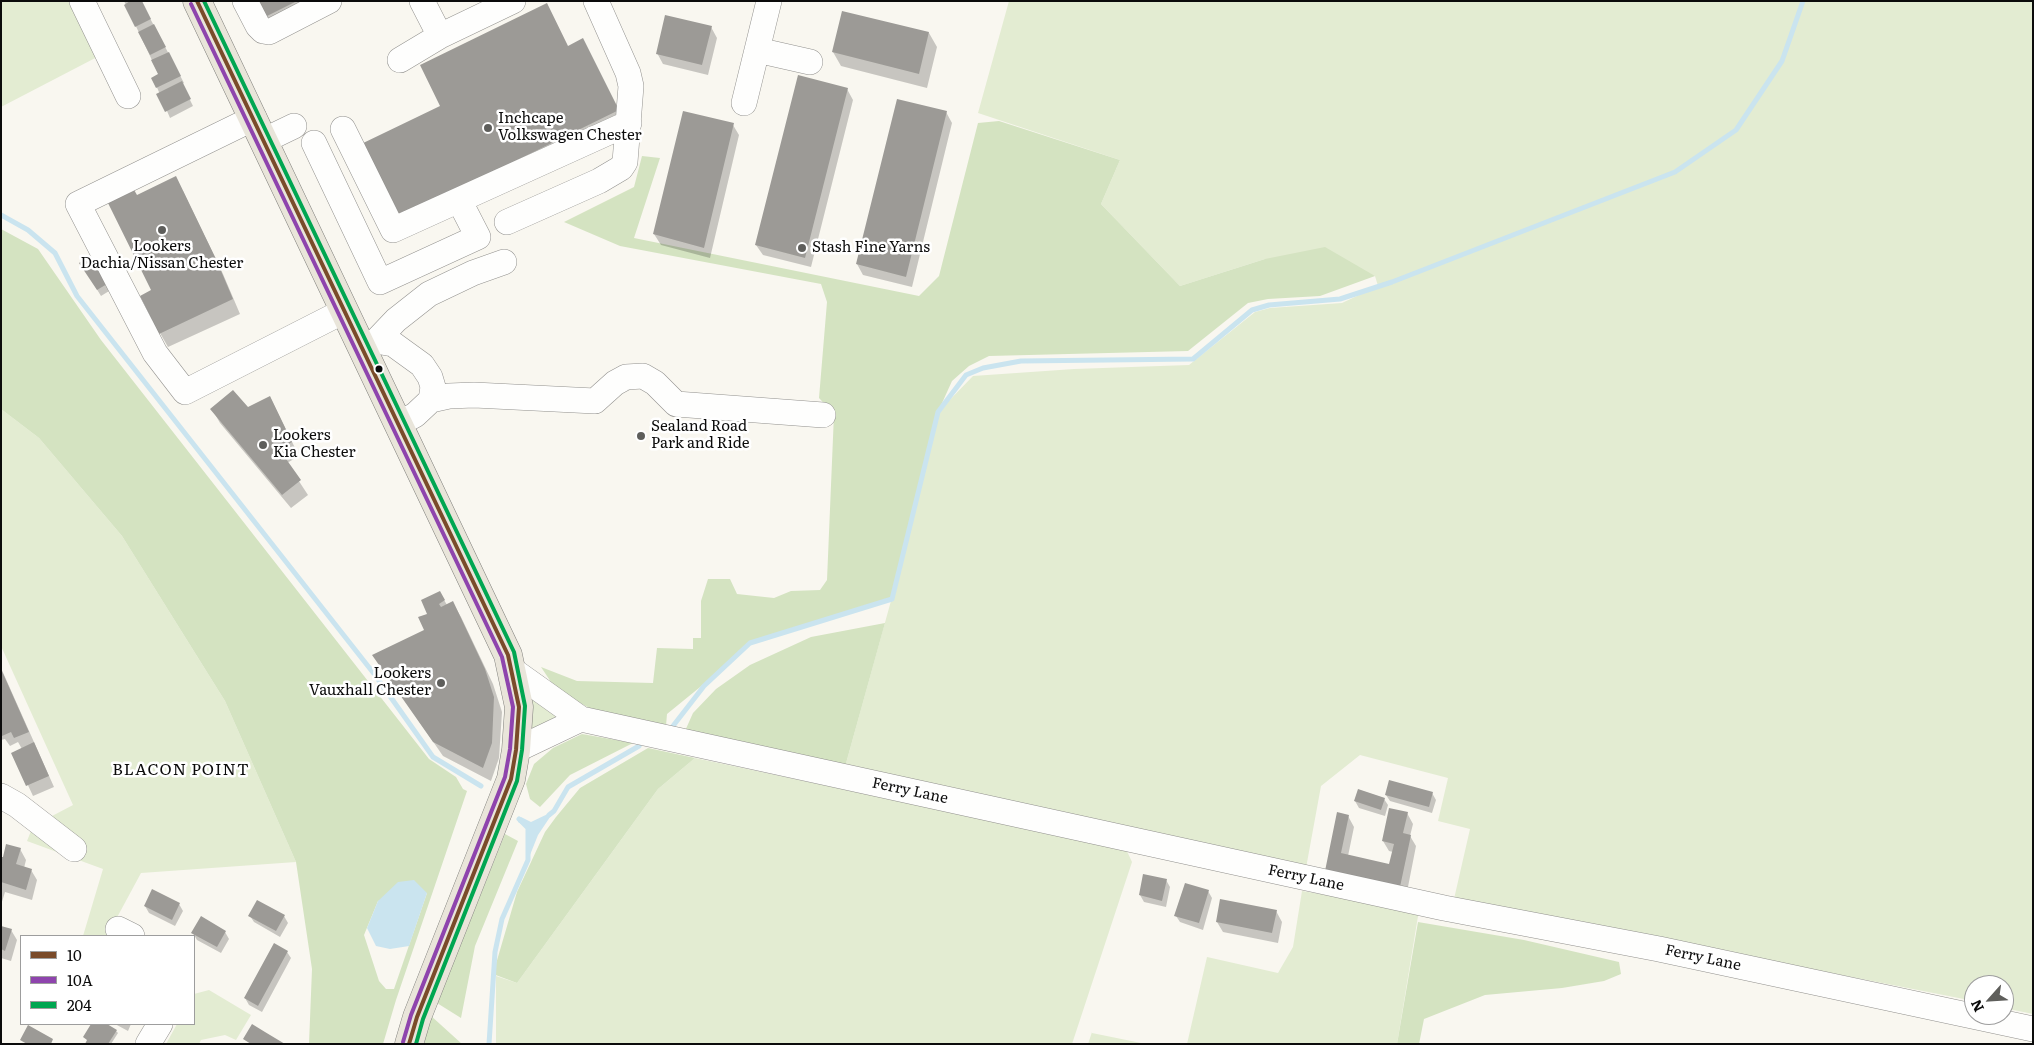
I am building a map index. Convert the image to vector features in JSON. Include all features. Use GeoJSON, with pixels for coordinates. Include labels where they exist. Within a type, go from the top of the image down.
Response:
{"type":"FeatureCollection","features":[{"type":"Feature","properties":{"kind":"main road"},"geometry":{"type":"LineString","coordinates":[[197,1],[344,311],[368,344],[398,424],[508,655],[519,707],[516,750],[511,780],[417,1017],[409,1044]]}},
{"type":"Feature","properties":{"kind":"street"},"geometry":{"type":"LineString","coordinates":[[82,1],[128,96]]}},
{"type":"Feature","properties":{"kind":"street"},"geometry":{"type":"LineString","coordinates":[[245,1],[258,26],[263,31],[269,32],[329,1]]}},
{"type":"Feature","properties":{"kind":"street"},"geometry":{"type":"LineString","coordinates":[[422,1],[440,36]]}},
{"type":"Feature","properties":{"kind":"street"},"geometry":{"type":"LineString","coordinates":[[400,60],[440,36],[513,1]]}},
{"type":"Feature","properties":{"kind":"street"},"geometry":{"type":"LineString","coordinates":[[507,222],[599,180],[621,168],[625,162],[631,86],[628,73],[596,1]]}},
{"type":"Feature","properties":{"kind":"street"},"geometry":{"type":"LineString","coordinates":[[744,103],[769,1]]}},
{"type":"Feature","properties":{"kind":"street"},"geometry":{"type":"LineString","coordinates":[[757,50],[810,62]]}},
{"type":"Feature","properties":{"kind":"street"},"geometry":{"type":"LineString","coordinates":[[343,129],[392,230],[629,123]]}},
{"type":"Feature","properties":{"kind":"street"},"geometry":{"type":"LineString","coordinates":[[294,126],[259,129],[78,204],[155,353],[185,392],[344,311]]}},
{"type":"Feature","properties":{"kind":"street"},"geometry":{"type":"LineString","coordinates":[[314,143],[380,282],[478,237],[459,200]]}},
{"type":"Feature","properties":{"kind":"street"},"geometry":{"type":"LineString","coordinates":[[368,344],[429,294],[473,273],[504,262]]}},
{"type":"Feature","properties":{"kind":"street"},"geometry":{"type":"LineString","coordinates":[[368,344],[393,344],[422,365],[430,377],[433,387],[432,400]]}},
{"type":"Feature","properties":{"kind":"street"},"geometry":{"type":"LineString","coordinates":[[398,424],[416,415],[432,400],[448,396],[474,395],[595,401],[615,383],[626,377],[643,376],[655,384],[676,404],[823,415]]}},
{"type":"Feature","properties":{"kind":"street","name":"Ferry Lane"},"geometry":{"type":"LineString","coordinates":[[511,670],[581,719],[1444,908],[1659,949],[2033,1029]]}},
{"type":"Feature","properties":{"kind":"street"},"geometry":{"type":"LineString","coordinates":[[516,750],[581,719]]}},
{"type":"Feature","properties":{"kind":"street"},"geometry":{"type":"LineString","coordinates":[[1,796],[17,804],[74,849]]}},
{"type":"Feature","properties":{"kind":"street"},"geometry":{"type":"LineString","coordinates":[[148,1044],[159,1025]]}},
{"type":"Feature","properties":{"kind":"green space"},"geometry":{"type":"Polygon","coordinates":[[[1,1],[75,1],[101,55],[1,107],[1,1]]]}},
{"type":"Feature","properties":{"kind":"green space"},"geometry":{"type":"Polygon","coordinates":[[[1009,1],[2033,1],[2033,1014],[2014,1010],[2014,975],[1964,975],[1964,999],[1454,899],[1470,829],[1438,821],[1448,778],[1360,755],[1321,786],[1306,868],[845,767],[894,590],[938,412],[973,376],[1074,369],[1189,365],[1255,312],[1270,308],[1342,303],[1378,286],[1375,276],[1265,259],[1180,286],[1101,204],[1120,160],[978,113],[1009,1]]]}},
{"type":"Feature","properties":{"kind":"green space"},"geometry":{"type":"Polygon","coordinates":[[[999,121],[1120,160],[1101,204],[1180,286],[1265,259],[1325,247],[1375,276],[1320,296],[1268,299],[1248,303],[1188,351],[989,356],[969,366],[952,381],[938,412],[892,599],[750,643],[667,714],[666,726],[591,709],[566,695],[551,682],[541,667],[577,681],[653,683],[657,648],[693,649],[693,638],[701,638],[701,601],[708,579],[730,579],[737,594],[774,598],[791,591],[820,590],[827,580],[834,414],[819,398],[827,302],[821,284],[620,246],[564,222],[634,187],[642,156],[660,158],[634,238],[919,296],[939,276],[978,123],[999,121]]]}},
{"type":"Feature","properties":{"kind":"green space"},"geometry":{"type":"Polygon","coordinates":[[[1,229],[38,249],[101,340],[429,759],[456,777],[463,789],[467,791],[396,1000],[383,1044],[309,1044],[312,969],[296,862],[225,701],[122,536],[39,438],[1,409],[1,229]],[[427,893],[378,901],[364,935],[379,981],[386,989],[394,989],[427,893]]]}},
{"type":"Feature","properties":{"kind":"green space"},"geometry":{"type":"Polygon","coordinates":[[[1,409],[39,438],[122,536],[225,701],[296,862],[141,873],[108,935],[83,935],[103,869],[27,841],[33,826],[73,805],[1,646],[1,409]]]}},
{"type":"Feature","properties":{"kind":"green space"},"geometry":{"type":"Polygon","coordinates":[[[885,623],[845,767],[685,731],[693,713],[716,689],[750,665],[811,637],[885,623]]]}},
{"type":"Feature","properties":{"kind":"green space"},"geometry":{"type":"Polygon","coordinates":[[[536,697],[557,712],[557,722],[536,734],[530,729],[529,702],[536,697]]]}},
{"type":"Feature","properties":{"kind":"green space"},"geometry":{"type":"Polygon","coordinates":[[[582,734],[633,743],[570,775],[540,807],[530,799],[526,784],[534,764],[553,748],[582,734]]]}},
{"type":"Feature","properties":{"kind":"green space"},"geometry":{"type":"Polygon","coordinates":[[[648,748],[695,758],[658,789],[517,983],[493,974],[517,892],[545,832],[580,788],[648,748]]]}},
{"type":"Feature","properties":{"kind":"green space"},"geometry":{"type":"Polygon","coordinates":[[[695,758],[1126,849],[1132,862],[1072,1044],[496,1044],[496,976],[517,983],[658,789],[695,758]]]}},
{"type":"Feature","properties":{"kind":"green space"},"geometry":{"type":"Polygon","coordinates":[[[505,834],[518,841],[475,946],[461,1018],[437,1003],[505,834]]]}},
{"type":"Feature","properties":{"kind":"green space"},"geometry":{"type":"Polygon","coordinates":[[[1302,891],[1419,910],[1397,1044],[1187,1044],[1207,957],[1278,973],[1293,947],[1302,891]]]}},
{"type":"Feature","properties":{"kind":"green space"},"geometry":{"type":"Polygon","coordinates":[[[1418,922],[1524,940],[1619,962],[1621,974],[1604,981],[1562,988],[1485,995],[1424,1019],[1419,1044],[1397,1044],[1418,922]]]}},
{"type":"Feature","properties":{"kind":"green space"},"geometry":{"type":"Polygon","coordinates":[[[209,990],[251,1015],[236,1040],[225,1035],[201,1040],[199,1044],[166,1044],[176,1025],[195,1025],[195,994],[209,990]]]}},
{"type":"Feature","properties":{"kind":"green space"},"geometry":{"type":"Polygon","coordinates":[[[430,1015],[462,1044],[424,1044],[430,1015]]]}},
{"type":"Feature","properties":{"kind":"green space"},"geometry":{"type":"Polygon","coordinates":[[[1092,1033],[1146,1044],[1088,1044],[1092,1033]]]}},
{"type":"Feature","properties":{"kind":"water"},"geometry":{"type":"Polygon","coordinates":[[[554,811],[538,835],[528,860],[528,828],[518,822],[519,819],[521,817],[531,822],[554,811]]]}},
{"type":"Feature","properties":{"kind":"water"},"geometry":{"type":"Polygon","coordinates":[[[414,880],[427,893],[409,946],[390,949],[376,946],[367,928],[378,901],[398,882],[414,880]]]}},
{"type":"Feature","properties":{"kind":"building"},"geometry":{"type":"Polygon","coordinates":[[[130,1],[142,1],[151,19],[135,27],[124,5],[130,1]]]}},
{"type":"Feature","properties":{"kind":"building"},"geometry":{"type":"Polygon","coordinates":[[[250,1],[297,1],[259,20],[250,1]]]}},
{"type":"Feature","properties":{"kind":"building","name":"Inchcape Volkswagen Chester"},"geometry":{"type":"Polygon","coordinates":[[[547,3],[568,46],[583,38],[619,110],[393,221],[357,146],[440,106],[420,65],[547,3]]]}},
{"type":"Feature","properties":{"kind":"building"},"geometry":{"type":"Polygon","coordinates":[[[842,11],[929,32],[919,74],[832,52],[842,11]]]}},
{"type":"Feature","properties":{"kind":"building"},"geometry":{"type":"Polygon","coordinates":[[[665,15],[712,26],[702,65],[656,54],[665,15]]]}},
{"type":"Feature","properties":{"kind":"building"},"geometry":{"type":"Polygon","coordinates":[[[154,24],[166,47],[150,55],[138,32],[154,24]]]}},
{"type":"Feature","properties":{"kind":"building"},"geometry":{"type":"Polygon","coordinates":[[[169,52],[181,76],[156,88],[151,78],[158,74],[151,60],[169,52]]]}},
{"type":"Feature","properties":{"kind":"building"},"geometry":{"type":"Polygon","coordinates":[[[798,75],[848,88],[805,258],[755,245],[798,75]]]}},
{"type":"Feature","properties":{"kind":"building"},"geometry":{"type":"Polygon","coordinates":[[[182,81],[191,99],[165,112],[156,94],[182,81]]]}},
{"type":"Feature","properties":{"kind":"building"},"geometry":{"type":"Polygon","coordinates":[[[897,99],[947,111],[906,277],[856,264],[897,99]]]}},
{"type":"Feature","properties":{"kind":"building"},"geometry":{"type":"Polygon","coordinates":[[[683,111],[734,123],[704,248],[653,234],[683,111]]]}},
{"type":"Feature","properties":{"kind":"building","name":"Lookers Dachia/Nissan Chester"},"geometry":{"type":"Polygon","coordinates":[[[176,176],[233,299],[159,334],[140,296],[151,290],[107,201],[133,188],[137,195],[176,176]]]}},
{"type":"Feature","properties":{"kind":"building"},"geometry":{"type":"Polygon","coordinates":[[[94,253],[112,281],[97,290],[79,263],[94,253]]]}},
{"type":"Feature","properties":{"kind":"building","name":"Lookers Kia Chester"},"geometry":{"type":"Polygon","coordinates":[[[233,390],[248,407],[270,396],[292,442],[279,449],[301,480],[282,495],[210,409],[233,390]]]}},
{"type":"Feature","properties":{"kind":"building","name":"Lookers Vauxhall Chester"},"geometry":{"type":"Polygon","coordinates":[[[440,591],[445,600],[439,604],[441,607],[453,601],[485,669],[494,697],[492,743],[483,768],[433,742],[372,655],[424,630],[418,617],[427,614],[421,600],[440,591]]]}},
{"type":"Feature","properties":{"kind":"building"},"geometry":{"type":"Polygon","coordinates":[[[1,669],[29,732],[14,738],[11,732],[2,736],[1,734],[1,669]]]}},
{"type":"Feature","properties":{"kind":"building"},"geometry":{"type":"Polygon","coordinates":[[[34,742],[49,776],[26,786],[11,753],[34,742]]]}},
{"type":"Feature","properties":{"kind":"building"},"geometry":{"type":"Polygon","coordinates":[[[1389,780],[1433,792],[1429,807],[1385,795],[1389,780]]]}},
{"type":"Feature","properties":{"kind":"building"},"geometry":{"type":"Polygon","coordinates":[[[1358,789],[1385,798],[1381,810],[1354,801],[1358,789]]]}},
{"type":"Feature","properties":{"kind":"building"},"geometry":{"type":"Polygon","coordinates":[[[1389,808],[1408,812],[1403,833],[1411,835],[1400,887],[1325,871],[1337,812],[1349,815],[1341,853],[1389,864],[1394,844],[1382,841],[1389,808]]]}},
{"type":"Feature","properties":{"kind":"building"},"geometry":{"type":"Polygon","coordinates":[[[6,844],[21,848],[16,864],[32,869],[26,890],[1,882],[1,857],[3,857],[6,844]]]}},
{"type":"Feature","properties":{"kind":"building"},"geometry":{"type":"Polygon","coordinates":[[[1143,874],[1167,879],[1162,901],[1139,895],[1143,874]]]}},
{"type":"Feature","properties":{"kind":"building"},"geometry":{"type":"Polygon","coordinates":[[[1185,883],[1209,890],[1199,923],[1174,916],[1185,883]]]}},
{"type":"Feature","properties":{"kind":"building"},"geometry":{"type":"Polygon","coordinates":[[[152,889],[180,903],[172,920],[144,906],[152,889]]]}},
{"type":"Feature","properties":{"kind":"building"},"geometry":{"type":"Polygon","coordinates":[[[1220,899],[1277,910],[1272,933],[1216,922],[1220,899]]]}},
{"type":"Feature","properties":{"kind":"building"},"geometry":{"type":"Polygon","coordinates":[[[257,900],[285,915],[276,931],[248,916],[257,900]]]}},
{"type":"Feature","properties":{"kind":"building"},"geometry":{"type":"Polygon","coordinates":[[[201,916],[226,931],[217,947],[191,933],[201,916]]]}},
{"type":"Feature","properties":{"kind":"building"},"geometry":{"type":"Polygon","coordinates":[[[1,926],[12,929],[5,951],[1,949],[1,926]]]}},
{"type":"Feature","properties":{"kind":"building"},"geometry":{"type":"Polygon","coordinates":[[[274,943],[288,951],[258,1006],[244,998],[274,943]]]}},
{"type":"Feature","properties":{"kind":"building"},"geometry":{"type":"Polygon","coordinates":[[[252,1024],[285,1044],[251,1044],[243,1039],[252,1024]]]}},
{"type":"Feature","properties":{"kind":"building"},"geometry":{"type":"Polygon","coordinates":[[[28,1025],[53,1039],[51,1044],[27,1044],[20,1040],[28,1025]]]}},
{"type":"Feature","properties":{"kind":"building"},"geometry":{"type":"Polygon","coordinates":[[[90,1025],[109,1025],[117,1030],[108,1044],[85,1044],[87,1040],[83,1037],[90,1025]]]}},
{"type":"Feature","properties":{"kind":"waterway"},"geometry":{"type":"LineString","coordinates":[[673,726],[704,686],[750,643],[892,599],[938,412],[966,375],[983,368],[1021,361],[1193,359],[1252,310],[1269,305],[1340,299],[1392,282],[1675,172],[1736,130],[1782,61],[1803,1]]}},
{"type":"Feature","properties":{"kind":"waterway"},"geometry":{"type":"LineString","coordinates":[[1,215],[28,230],[55,253],[77,296],[375,675],[433,757],[481,786]]}},
{"type":"Feature","properties":{"kind":"waterway"},"geometry":{"type":"LineString","coordinates":[[549,815],[554,811],[568,787],[639,746]]}},
{"type":"Feature","properties":{"kind":"waterway"},"geometry":{"type":"LineString","coordinates":[[489,1044],[495,952],[502,919],[528,860],[528,828],[519,819]]}},
{"type":"Feature","properties":{"kind":"transit line","name":"10"},"geometry":{"type":"LineString","coordinates":[[197,1],[508,655],[519,707],[516,750],[511,779],[417,1017],[409,1044]]}},
{"type":"Feature","properties":{"kind":"transit line","name":"204"},"geometry":{"type":"LineString","coordinates":[[204,1],[514,652],[525,706],[522,750],[517,781],[423,1019],[416,1044]]}},
{"type":"Feature","properties":{"kind":"transit line","name":"10A"},"geometry":{"type":"LineString","coordinates":[[191,4],[502,657],[513,707],[510,749],[505,777],[411,1015],[403,1042]]}},
{"type":"Feature","properties":{"kind":"place","name":"Inchcape Volkswagen Chester"},"geometry":{"type":"Point","coordinates":[488,128]}},
{"type":"Feature","properties":{"kind":"place","name":"Lookers Dachia/Nissan Chester"},"geometry":{"type":"Point","coordinates":[162,230]}},
{"type":"Feature","properties":{"kind":"place","name":"Stash Fine Yarns"},"geometry":{"type":"Point","coordinates":[802,248]}},
{"type":"Feature","properties":{"kind":"place","name":"Sealand Road Park and Ride"},"geometry":{"type":"Point","coordinates":[641,436]}},
{"type":"Feature","properties":{"kind":"place","name":"Lookers Kia Chester"},"geometry":{"type":"Point","coordinates":[263,445]}},
{"type":"Feature","properties":{"kind":"place","name":"Lookers Vauxhall Chester"},"geometry":{"type":"Point","coordinates":[441,683]}},
{"type":"Feature","properties":{"kind":"district","name":"BLACON POINT"},"geometry":{"type":"Point","coordinates":[181,770]}}]}
